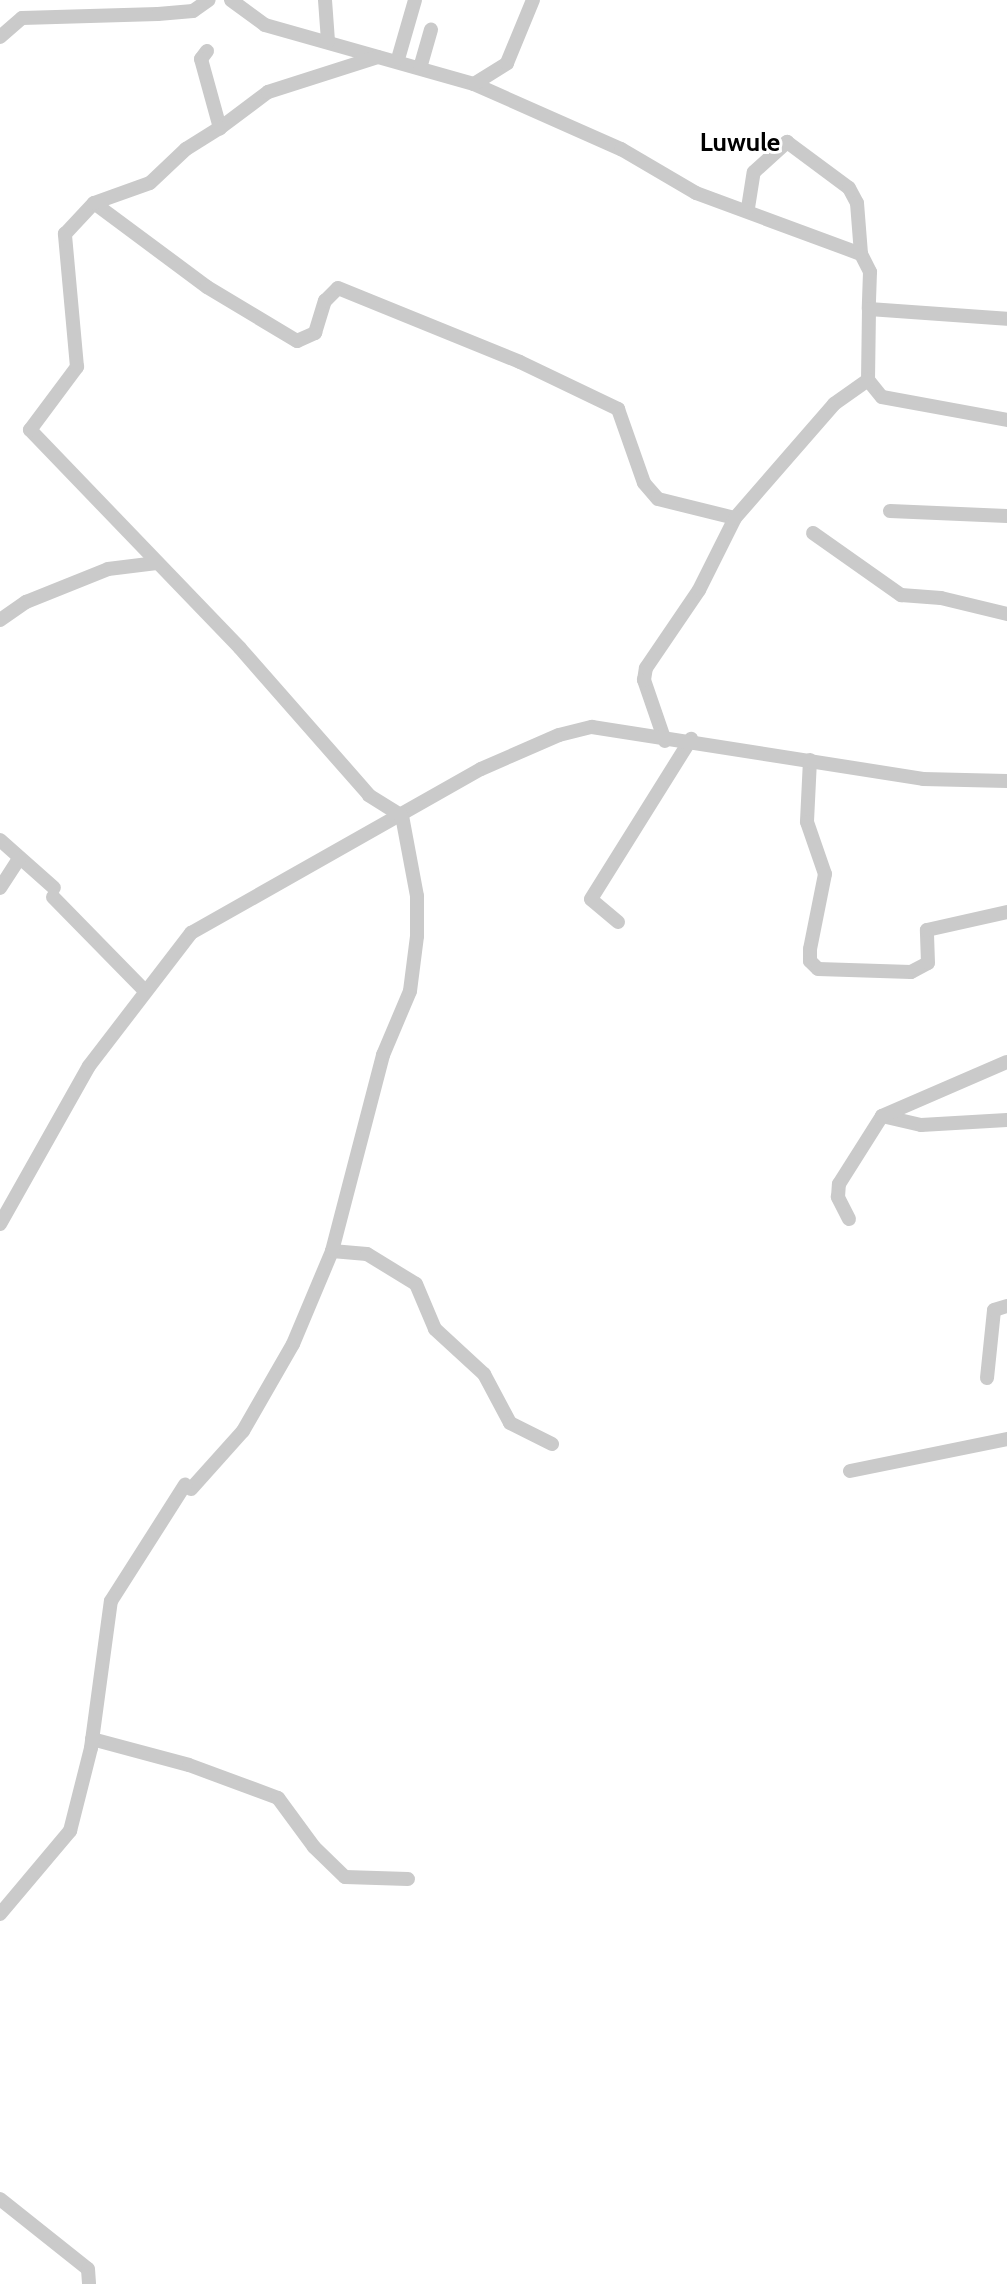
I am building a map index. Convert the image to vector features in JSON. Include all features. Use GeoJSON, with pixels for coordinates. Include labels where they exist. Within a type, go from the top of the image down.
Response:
{"type":"FeatureCollection","features":[{"type":"Feature","properties":{"kind":"street"},"geometry":{"type":"LineString","coordinates":[[0,37],[22,18],[193,11],[209,0]]}},
{"type":"Feature","properties":{"kind":"street"},"geometry":{"type":"LineString","coordinates":[[231,0],[265,25],[328,40],[378,57],[398,59],[474,84],[621,149],[696,193],[748,208],[797,235],[861,254]]}},
{"type":"Feature","properties":{"kind":"street"},"geometry":{"type":"LineString","coordinates":[[325,0],[328,40]]}},
{"type":"Feature","properties":{"kind":"street"},"geometry":{"type":"LineString","coordinates":[[398,59],[415,0]]}},
{"type":"Feature","properties":{"kind":"street"},"geometry":{"type":"LineString","coordinates":[[474,84],[507,63],[533,0]]}},
{"type":"Feature","properties":{"kind":"street"},"geometry":{"type":"LineString","coordinates":[[420,68],[431,30]]}},
{"type":"Feature","properties":{"kind":"street"},"geometry":{"type":"LineString","coordinates":[[207,51],[201,59],[220,128]]}},
{"type":"Feature","properties":{"kind":"street"},"geometry":{"type":"LineString","coordinates":[[0,1914],[66,1840],[92,1739],[111,1601],[188,1487],[243,1431],[293,1344],[332,1251],[383,1055],[410,991],[417,896],[402,816],[369,795],[157,563],[30,430],[77,368],[65,234],[94,203],[150,183],[186,149],[220,128],[267,92],[378,57]]}},
{"type":"Feature","properties":{"kind":"street"},"geometry":{"type":"LineString","coordinates":[[748,208],[754,172],[787,142],[849,188],[857,203],[861,254],[870,272],[868,380],[882,398],[1007,420]]}},
{"type":"Feature","properties":{"kind":"street"},"geometry":{"type":"LineString","coordinates":[[94,203],[207,287],[297,340],[315,333],[325,301],[338,288],[520,362],[618,409],[644,483],[658,499],[735,518]]}},
{"type":"Feature","properties":{"kind":"street"},"geometry":{"type":"LineString","coordinates":[[869,309],[1007,319]]}},
{"type":"Feature","properties":{"kind":"street"},"geometry":{"type":"LineString","coordinates":[[665,741],[644,680],[646,668],[699,590],[735,518],[834,404],[868,380]]}},
{"type":"Feature","properties":{"kind":"street"},"geometry":{"type":"LineString","coordinates":[[890,511],[1007,516]]}},
{"type":"Feature","properties":{"kind":"street"},"geometry":{"type":"LineString","coordinates":[[813,533],[901,595],[941,598],[1007,614]]}},
{"type":"Feature","properties":{"kind":"street"},"geometry":{"type":"LineString","coordinates":[[0,620],[26,602],[108,569],[157,563]]}},
{"type":"Feature","properties":{"kind":"street"},"geometry":{"type":"LineString","coordinates":[[0,1224],[89,1066],[144,990],[191,933],[481,770],[559,735],[592,727],[665,741],[691,739],[923,779],[1007,781]]}},
{"type":"Feature","properties":{"kind":"street"},"geometry":{"type":"LineString","coordinates":[[618,922],[591,899],[691,739]]}},
{"type":"Feature","properties":{"kind":"street"},"geometry":{"type":"LineString","coordinates":[[810,760],[807,822],[825,874],[810,949],[810,962],[818,969],[911,972],[928,963],[927,930],[1007,912]]}},
{"type":"Feature","properties":{"kind":"street"},"geometry":{"type":"LineString","coordinates":[[0,840],[144,990]]}},
{"type":"Feature","properties":{"kind":"street"},"geometry":{"type":"LineString","coordinates":[[0,888],[19,860]]}},
{"type":"Feature","properties":{"kind":"street"},"geometry":{"type":"LineString","coordinates":[[849,1218],[838,1197],[839,1184],[882,1116],[1007,1062]]}},
{"type":"Feature","properties":{"kind":"street"},"geometry":{"type":"LineString","coordinates":[[882,1116],[921,1125],[1007,1120]]}},
{"type":"Feature","properties":{"kind":"street"},"geometry":{"type":"LineString","coordinates":[[332,1251],[367,1254],[416,1284],[435,1329],[484,1374],[510,1423],[552,1444]]}},
{"type":"Feature","properties":{"kind":"street"},"geometry":{"type":"LineString","coordinates":[[987,1378],[994,1310],[1007,1306]]}},
{"type":"Feature","properties":{"kind":"street"},"geometry":{"type":"LineString","coordinates":[[850,1471],[1007,1439]]}},
{"type":"Feature","properties":{"kind":"street"},"geometry":{"type":"LineString","coordinates":[[92,1739],[189,1765],[278,1798],[314,1847],[345,1877],[408,1879]]}},
{"type":"Feature","properties":{"kind":"street"},"geometry":{"type":"LineString","coordinates":[[0,2199],[81,2263],[89,2284]]}},
{"type":"Feature","properties":{"kind":"district","name":"Luwule"},"geometry":{"type":"Point","coordinates":[740,143]}}]}
